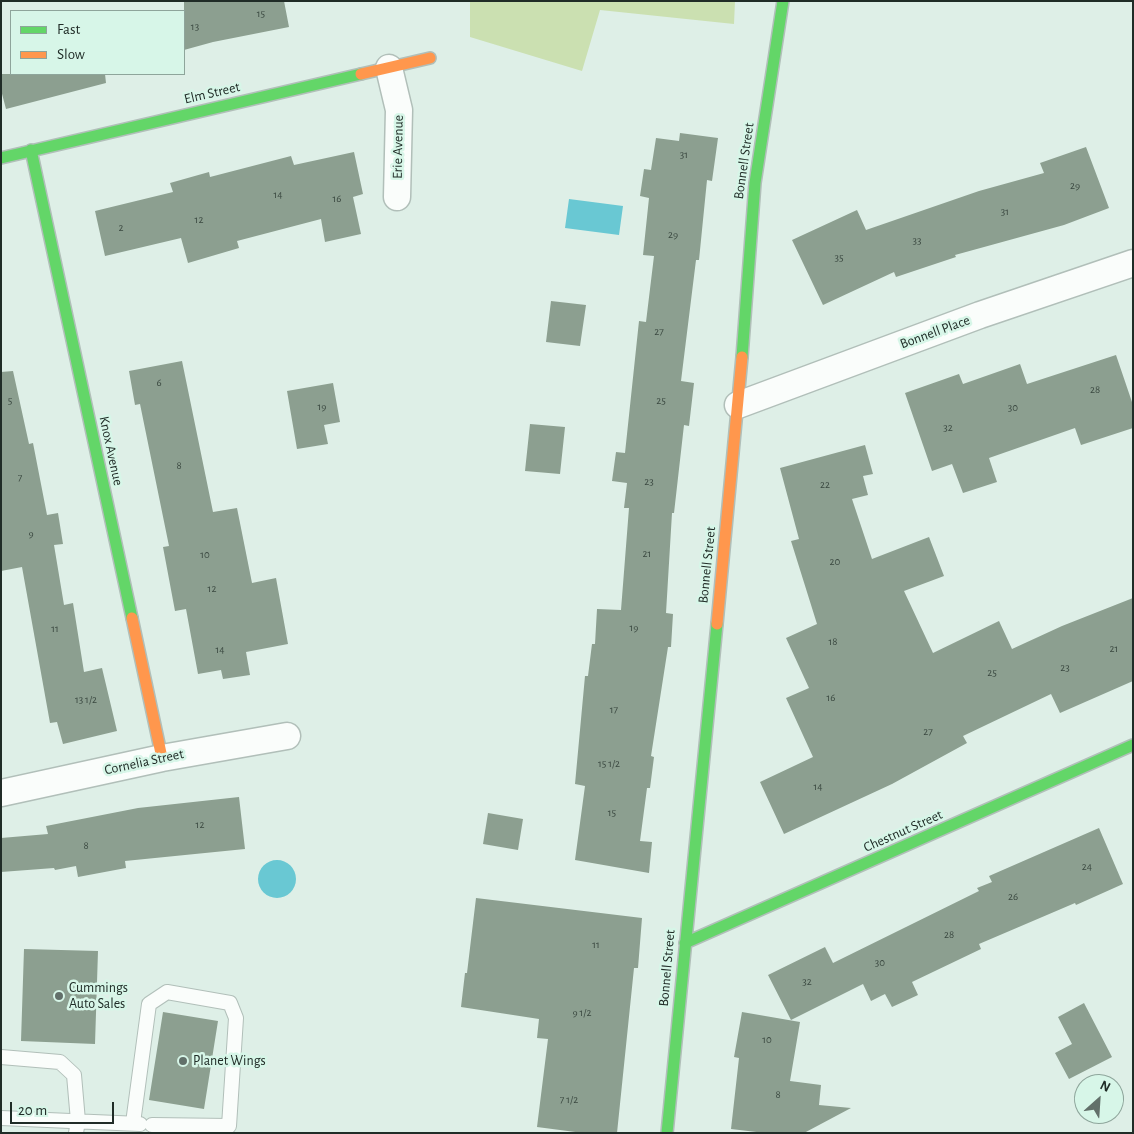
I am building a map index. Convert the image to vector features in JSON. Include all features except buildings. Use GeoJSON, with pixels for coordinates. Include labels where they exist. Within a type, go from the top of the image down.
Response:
{"type":"FeatureCollection","features":[{"type":"Feature","properties":{"kind":"street","name":"Bonnell Street"},"geometry":{"type":"LineString","coordinates":[[667,1133],[738,405],[754,183],[783,1]]}},
{"type":"Feature","properties":{"kind":"street","name":"Elm Street"},"geometry":{"type":"LineString","coordinates":[[1,158],[430,58]]}},
{"type":"Feature","properties":{"kind":"street","name":"Erie Avenue"},"geometry":{"type":"LineString","coordinates":[[389,68],[399,110],[397,197]]}},
{"type":"Feature","properties":{"kind":"street","name":"Knox Avenue"},"geometry":{"type":"LineString","coordinates":[[31,150],[162,758]]}},
{"type":"Feature","properties":{"kind":"street","name":"Bonnell Place"},"geometry":{"type":"LineString","coordinates":[[738,405],[980,315],[1133,263]]}},
{"type":"Feature","properties":{"kind":"street","name":"Cornelia Street"},"geometry":{"type":"LineString","coordinates":[[1,793],[162,758],[287,736]]}},
{"type":"Feature","properties":{"kind":"street","name":"Chestnut Street"},"geometry":{"type":"LineString","coordinates":[[685,943],[1133,745]]}},
{"type":"Feature","properties":{"kind":"lane"},"geometry":{"type":"LineString","coordinates":[[1,1118],[77,1127],[133,1123],[152,1129],[229,1126],[236,1018],[230,1003],[167,992],[149,1004],[133,1123]]}},
{"type":"Feature","properties":{"kind":"lane"},"geometry":{"type":"LineString","coordinates":[[1,1057],[60,1062],[74,1075],[77,1127]]}},
{"type":"Feature","properties":{"kind":"green space"},"geometry":{"type":"Polygon","coordinates":[[[470,1],[735,1],[734,24],[600,10],[582,71],[470,37],[470,1]]]}},
{"type":"Feature","properties":{"kind":"water"},"geometry":{"type":"Polygon","coordinates":[[[569,199],[623,206],[619,235],[565,228],[569,199]]]}},
{"type":"Feature","properties":{"kind":"water"},"geometry":{"type":"Polygon","coordinates":[[[277,860],[284,861],[290,866],[295,872],[295,886],[290,892],[284,897],[277,898],[270,897],[264,892],[259,886],[258,879],[259,872],[264,866],[270,861],[277,860]]]}},
{"type":"Feature","properties":{"kind":"traffic: fast"},"geometry":{"type":"LineString","coordinates":[[742,357],[755,183],[783,1]]}},
{"type":"Feature","properties":{"kind":"traffic: fast"},"geometry":{"type":"LineString","coordinates":[[1,158],[361,74]]}},
{"type":"Feature","properties":{"kind":"traffic: fast"},"geometry":{"type":"LineString","coordinates":[[31,150],[132,618]]}},
{"type":"Feature","properties":{"kind":"traffic: fast"},"geometry":{"type":"LineString","coordinates":[[667,1133],[717,624]]}},
{"type":"Feature","properties":{"kind":"traffic: fast"},"geometry":{"type":"LineString","coordinates":[[685,943],[1133,745]]}},
{"type":"Feature","properties":{"kind":"traffic: slow"},"geometry":{"type":"LineString","coordinates":[[361,74],[430,58]]}},
{"type":"Feature","properties":{"kind":"traffic: slow"},"geometry":{"type":"LineString","coordinates":[[717,624],[742,357]]}},
{"type":"Feature","properties":{"kind":"traffic: slow"},"geometry":{"type":"LineString","coordinates":[[132,618],[162,758]]}},
{"type":"Feature","properties":{"kind":"place","name":"Cummings Auto Sales"},"geometry":{"type":"Point","coordinates":[59,996]}},
{"type":"Feature","properties":{"kind":"place","name":"Planet Wings"},"geometry":{"type":"Point","coordinates":[183,1061]}}]}
